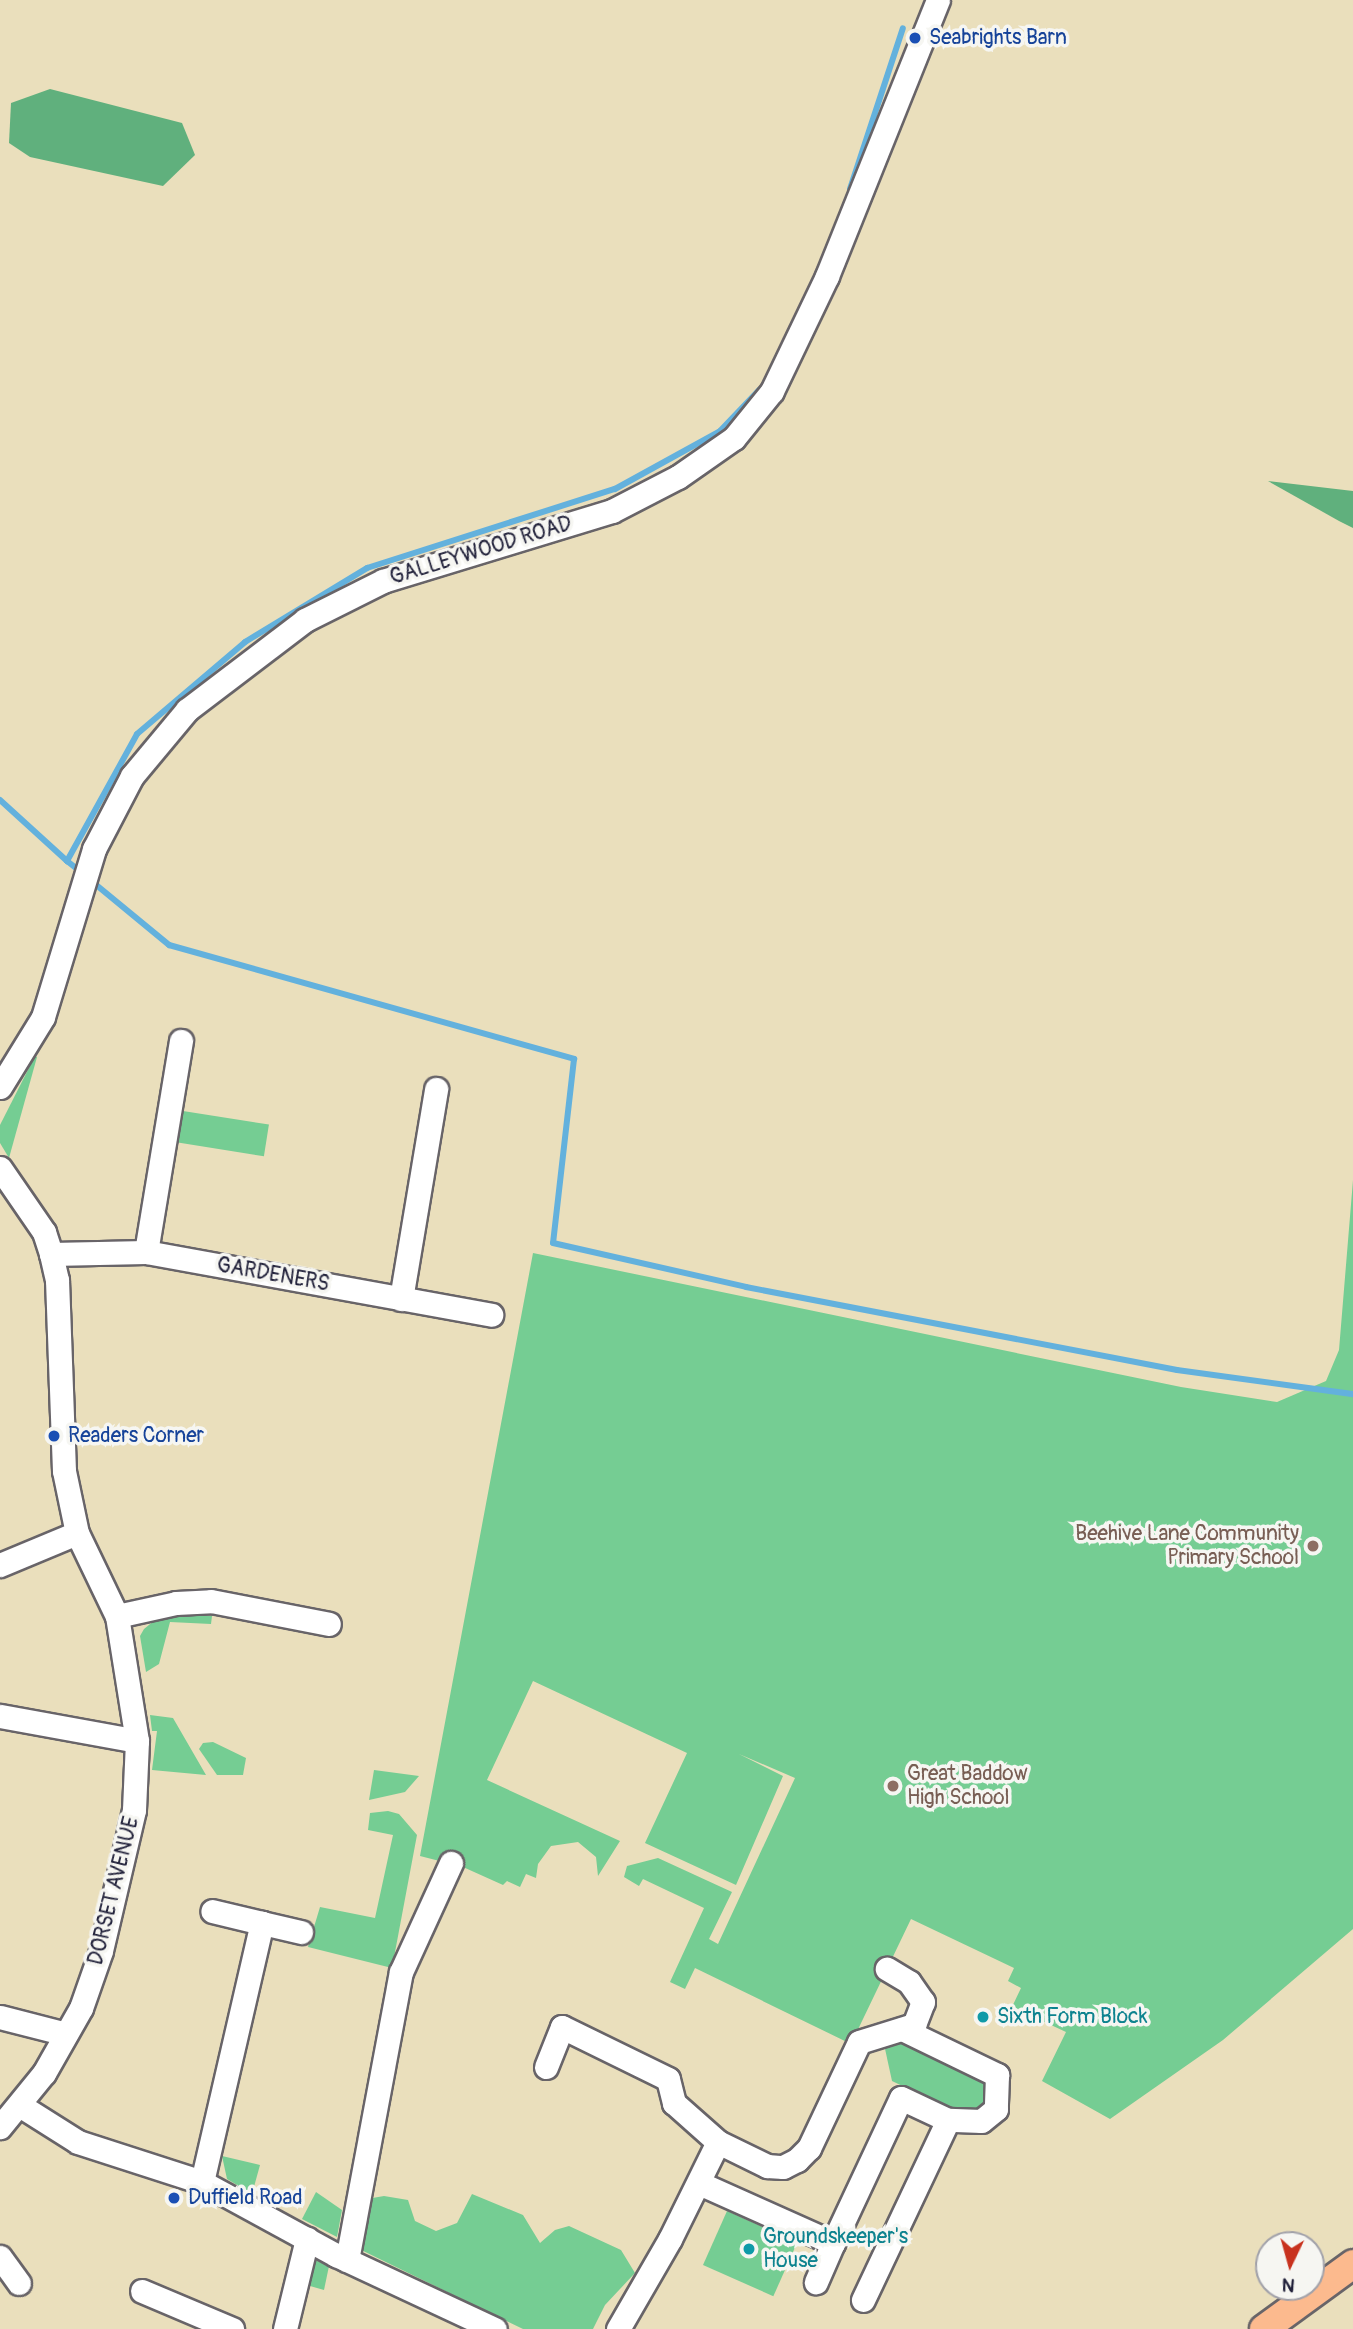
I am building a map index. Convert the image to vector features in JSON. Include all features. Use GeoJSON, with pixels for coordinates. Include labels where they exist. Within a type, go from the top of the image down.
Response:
{"type":"FeatureCollection","features":[{"type":"Feature","properties":{"kind":"main road"},"geometry":{"type":"LineString","coordinates":[[1264,2329],[1353,2264]]}},
{"type":"Feature","properties":{"kind":"street","name":"GALLEYWOOD ROAD"},"geometry":{"type":"LineString","coordinates":[[0,1087],[43,1017],[94,849],[132,776],[187,710],[306,620],[383,581],[612,511],[678,477],[734,438],[772,391],[827,276],[938,0]]}},
{"type":"Feature","properties":{"kind":"street"},"geometry":{"type":"LineString","coordinates":[[146,1252],[181,1041]]}},
{"type":"Feature","properties":{"kind":"street"},"geometry":{"type":"LineString","coordinates":[[401,1299],[436,1089]]}},
{"type":"Feature","properties":{"kind":"street","name":"DORSET AVENUE"},"geometry":{"type":"LineString","coordinates":[[0,1168],[44,1232],[51,1254],[57,1280],[60,1436],[78,1533],[117,1616],[137,1741],[134,1810],[125,1863],[101,1951],[81,2008],[21,2106],[0,2127]]}},
{"type":"Feature","properties":{"kind":"street","name":"GARDENERS"},"geometry":{"type":"LineString","coordinates":[[51,1254],[146,1252],[491,1315]]}},
{"type":"Feature","properties":{"kind":"street"},"geometry":{"type":"LineString","coordinates":[[0,1565],[78,1533]]}},
{"type":"Feature","properties":{"kind":"street"},"geometry":{"type":"LineString","coordinates":[[117,1616],[176,1602],[211,1601],[329,1624]]}},
{"type":"Feature","properties":{"kind":"street"},"geometry":{"type":"LineString","coordinates":[[0,1716],[137,1741]]}},
{"type":"Feature","properties":{"kind":"street"},"geometry":{"type":"LineString","coordinates":[[347,2260],[401,1972],[451,1863]]}},
{"type":"Feature","properties":{"kind":"street"},"geometry":{"type":"LineString","coordinates":[[212,1911],[301,1932]]}},
{"type":"Feature","properties":{"kind":"street"},"geometry":{"type":"LineString","coordinates":[[202,2182],[262,1923]]}},
{"type":"Feature","properties":{"kind":"street"},"geometry":{"type":"LineString","coordinates":[[546,2067],[562,2027],[668,2079],[674,2103],[718,2142],[767,2166],[783,2166],[797,2160],[809,2148],[859,2042],[914,2025],[923,2002],[909,1982],[887,1969]]}},
{"type":"Feature","properties":{"kind":"street"},"geometry":{"type":"LineString","coordinates":[[0,2017],[66,2034]]}},
{"type":"Feature","properties":{"kind":"street"},"geometry":{"type":"LineString","coordinates":[[816,2282],[901,2098],[948,2120],[981,2121],[996,2109],[996,2075],[902,2029]]}},
{"type":"Feature","properties":{"kind":"street"},"geometry":{"type":"LineString","coordinates":[[21,2106],[78,2142],[202,2182],[347,2260],[495,2329]]}},
{"type":"Feature","properties":{"kind":"street"},"geometry":{"type":"LineString","coordinates":[[863,2300],[948,2120]]}},
{"type":"Feature","properties":{"kind":"street"},"geometry":{"type":"LineString","coordinates":[[618,2329],[699,2183],[718,2142]]}},
{"type":"Feature","properties":{"kind":"street"},"geometry":{"type":"LineString","coordinates":[[699,2183],[833,2243]]}},
{"type":"Feature","properties":{"kind":"street"},"geometry":{"type":"LineString","coordinates":[[285,2329],[307,2239]]}},
{"type":"Feature","properties":{"kind":"street"},"geometry":{"type":"LineString","coordinates":[[0,2257],[19,2283]]}},
{"type":"Feature","properties":{"kind":"street"},"geometry":{"type":"LineString","coordinates":[[142,2291],[232,2329]]}},
{"type":"Feature","properties":{"kind":"green space"},"geometry":{"type":"Polygon","coordinates":[[[50,89],[182,123],[195,155],[163,186],[30,157],[9,143],[11,103],[50,89]]]}},
{"type":"Feature","properties":{"kind":"green space"},"geometry":{"type":"Polygon","coordinates":[[[1268,481],[1353,491],[1353,528],[1339,521],[1268,481]]]}},
{"type":"Feature","properties":{"kind":"green space"},"geometry":{"type":"Polygon","coordinates":[[[35,1056],[37,1057],[9,1158],[0,1143],[0,1125],[35,1056]]]}},
{"type":"Feature","properties":{"kind":"green space"},"geometry":{"type":"Polygon","coordinates":[[[183,1111],[269,1125],[264,1156],[178,1143],[183,1111]]]}},
{"type":"Feature","properties":{"kind":"green space","name":"Great Baddow High School"},"geometry":{"type":"Polygon","coordinates":[[[1353,1180],[1353,1929],[1223,2040],[1110,2119],[1042,2081],[1066,2032],[1012,2007],[1021,1988],[1008,1981],[1014,1968],[911,1919],[851,2044],[695,1968],[685,1989],[670,1982],[704,1908],[643,1879],[639,1886],[624,1877],[627,1866],[658,1858],[732,1892],[709,1939],[718,1944],[795,1778],[739,1754],[783,1776],[736,1885],[645,1843],[687,1753],[533,1681],[487,1780],[620,1841],[598,1876],[596,1857],[578,1842],[551,1846],[538,1864],[536,1878],[526,1874],[520,1887],[507,1881],[503,1885],[463,1867],[420,1856],[533,1253],[1181,1387],[1277,1402],[1326,1381],[1339,1350],[1353,1180]]]}},
{"type":"Feature","properties":{"kind":"green space"},"geometry":{"type":"Polygon","coordinates":[[[179,1614],[212,1616],[211,1624],[170,1622],[159,1664],[146,1672],[140,1636],[155,1620],[179,1614]]]}},
{"type":"Feature","properties":{"kind":"green space"},"geometry":{"type":"Polygon","coordinates":[[[150,1715],[173,1718],[206,1775],[152,1770],[157,1731],[152,1731],[150,1715]]]}},
{"type":"Feature","properties":{"kind":"green space"},"geometry":{"type":"Polygon","coordinates":[[[213,1742],[246,1758],[243,1775],[217,1775],[199,1749],[203,1743],[213,1742]]]}},
{"type":"Feature","properties":{"kind":"green space"},"geometry":{"type":"Polygon","coordinates":[[[374,1770],[419,1776],[405,1792],[369,1800],[374,1770]]]}},
{"type":"Feature","properties":{"kind":"green space"},"geometry":{"type":"Polygon","coordinates":[[[388,1811],[399,1814],[417,1835],[392,1968],[308,1947],[320,1907],[375,1918],[393,1835],[368,1830],[370,1813],[388,1811]]]}},
{"type":"Feature","properties":{"kind":"green space"},"geometry":{"type":"Polygon","coordinates":[[[902,2029],[989,2071],[986,2111],[967,2117],[892,2081],[882,2035],[902,2029]]]}},
{"type":"Feature","properties":{"kind":"green space"},"geometry":{"type":"Polygon","coordinates":[[[222,2156],[260,2165],[252,2194],[227,2179],[222,2156]]]}},
{"type":"Feature","properties":{"kind":"green space"},"geometry":{"type":"Polygon","coordinates":[[[316,2192],[342,2210],[337,2237],[302,2219],[316,2192]]]}},
{"type":"Feature","properties":{"kind":"green space"},"geometry":{"type":"Polygon","coordinates":[[[472,2194],[523,2215],[540,2243],[555,2230],[569,2226],[621,2250],[635,2273],[605,2305],[593,2329],[523,2329],[351,2245],[361,2200],[384,2196],[408,2200],[415,2221],[436,2231],[457,2223],[472,2194]]]}},
{"type":"Feature","properties":{"kind":"green space"},"geometry":{"type":"Polygon","coordinates":[[[727,2211],[797,2242],[773,2296],[703,2265],[727,2211]]]}},
{"type":"Feature","properties":{"kind":"green space"},"geometry":{"type":"Polygon","coordinates":[[[310,2258],[329,2266],[324,2290],[303,2284],[310,2258]]]}},
{"type":"Feature","properties":{"kind":"waterway"},"geometry":{"type":"LineString","coordinates":[[850,189],[903,28]]}},
{"type":"Feature","properties":{"kind":"waterway"},"geometry":{"type":"LineString","coordinates":[[0,800],[67,861],[137,734],[245,642],[367,568],[615,489],[720,431],[759,390]]}},
{"type":"Feature","properties":{"kind":"waterway"},"geometry":{"type":"LineString","coordinates":[[67,861],[81,872]]}},
{"type":"Feature","properties":{"kind":"waterway"},"geometry":{"type":"LineString","coordinates":[[89,879],[169,945],[574,1059],[553,1243],[746,1287],[1177,1370],[1353,1394]]}},
{"type":"Feature","properties":{"kind":"place","name":"Seabrights Barn"},"geometry":{"type":"Point","coordinates":[915,38]}},
{"type":"Feature","properties":{"kind":"place","name":"Readers Corner"},"geometry":{"type":"Point","coordinates":[54,1436]}},
{"type":"Feature","properties":{"kind":"place","name":"Beehive Lane Community Primary School"},"geometry":{"type":"Point","coordinates":[1313,1546]}},
{"type":"Feature","properties":{"kind":"place","name":"Great Baddow High School"},"geometry":{"type":"Point","coordinates":[893,1786]}},
{"type":"Feature","properties":{"kind":"place","name":"Sixth Form Block"},"geometry":{"type":"Point","coordinates":[983,2017]}},
{"type":"Feature","properties":{"kind":"place","name":"Duffield Road"},"geometry":{"type":"Point","coordinates":[174,2198]}},
{"type":"Feature","properties":{"kind":"place","name":"Groundskeeper's House"},"geometry":{"type":"Point","coordinates":[749,2249]}}]}
